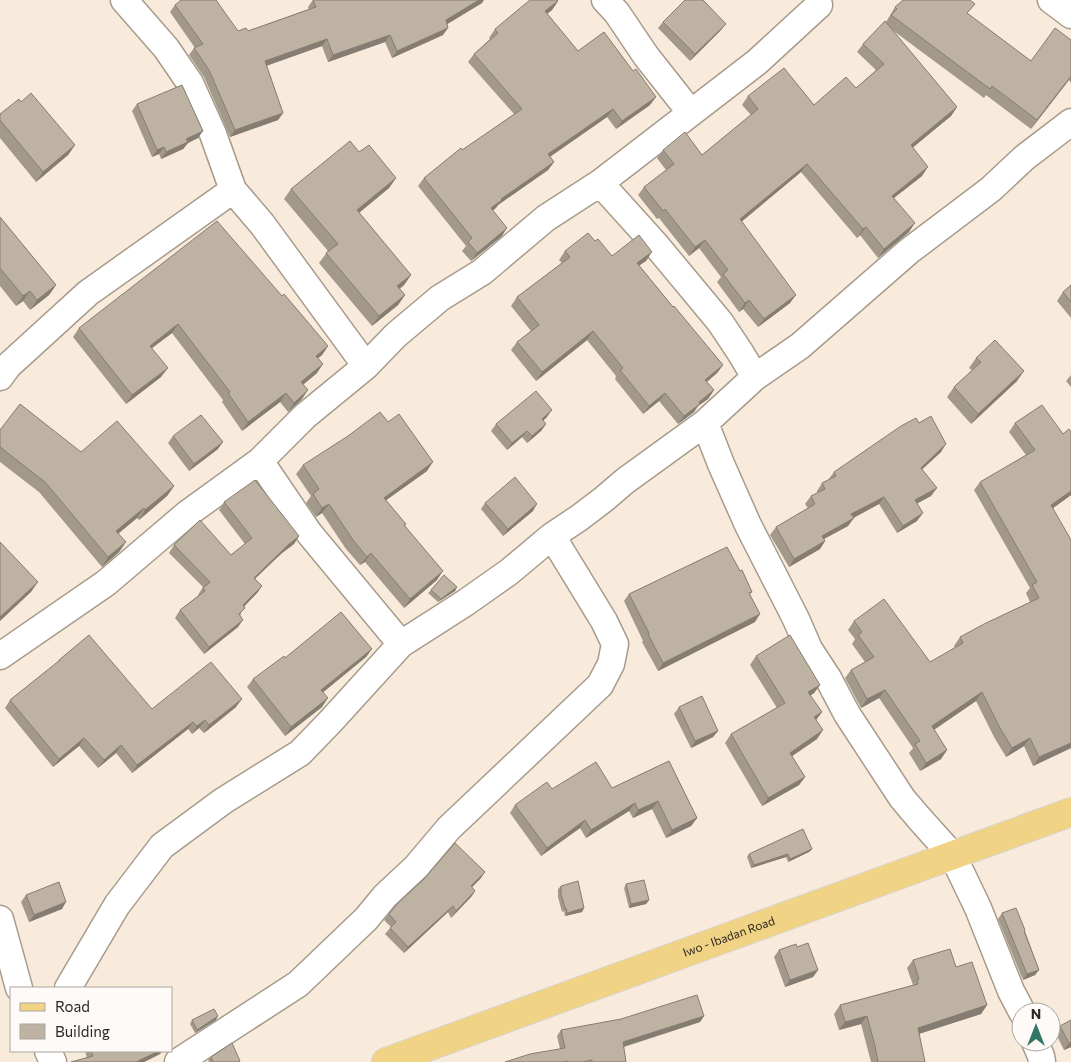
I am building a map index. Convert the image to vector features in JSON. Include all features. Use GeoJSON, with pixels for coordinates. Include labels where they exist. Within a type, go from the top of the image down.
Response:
{"type":"FeatureCollection","features":[{"type":"Feature","properties":{"kind":"main road","name":"Iwo - Ibadan Road"},"geometry":{"type":"LineString","coordinates":[[386,1062],[1071,812]]}},
{"type":"Feature","properties":{"kind":"street"},"geometry":{"type":"LineString","coordinates":[[124,0],[166,48],[190,83],[213,134],[233,190],[262,224],[366,366]]}},
{"type":"Feature","properties":{"kind":"street"},"geometry":{"type":"LineString","coordinates":[[605,0],[617,13],[646,56],[691,113]]}},
{"type":"Feature","properties":{"kind":"street"},"geometry":{"type":"LineString","coordinates":[[1051,0],[1071,15]]}},
{"type":"Feature","properties":{"kind":"street"},"geometry":{"type":"LineString","coordinates":[[0,656],[106,583],[187,514],[260,461],[305,416],[366,366],[396,335],[440,298],[482,272],[546,218],[600,183],[757,62],[819,5]]}},
{"type":"Feature","properties":{"kind":"street"},"geometry":{"type":"LineString","coordinates":[[69,987],[117,905],[162,846],[223,801],[300,753],[401,644],[509,572],[552,536],[598,504],[625,481],[705,423],[755,377],[800,346],[909,251],[991,189],[1024,158],[1071,122]]}},
{"type":"Feature","properties":{"kind":"street"},"geometry":{"type":"LineString","coordinates":[[600,183],[656,244],[720,322],[755,377]]}},
{"type":"Feature","properties":{"kind":"street"},"geometry":{"type":"LineString","coordinates":[[0,377],[8,366],[88,293],[233,190]]}},
{"type":"Feature","properties":{"kind":"street"},"geometry":{"type":"LineString","coordinates":[[705,423],[748,526],[796,619],[809,649],[828,678],[847,714],[902,798],[953,856],[978,908],[1017,1002]]}},
{"type":"Feature","properties":{"kind":"street"},"geometry":{"type":"LineString","coordinates":[[260,461],[309,534],[401,644]]}},
{"type":"Feature","properties":{"kind":"street"},"geometry":{"type":"LineString","coordinates":[[178,1062],[298,984],[366,919],[386,896],[416,867],[449,828],[600,685],[611,664],[615,644],[604,621],[552,536]]}},
{"type":"Feature","properties":{"kind":"street"},"geometry":{"type":"LineString","coordinates":[[0,919],[20,987]]}},
{"type":"Feature","properties":{"kind":"building"},"geometry":{"type":"Polygon","coordinates":[[[181,0],[216,0],[238,31],[246,28],[248,31],[316,7],[313,0],[479,0],[446,20],[448,28],[397,51],[390,35],[333,55],[327,39],[265,61],[283,113],[235,130],[209,70],[194,48],[203,44],[175,5],[181,0]]]}},
{"type":"Feature","properties":{"kind":"building"},"geometry":{"type":"Polygon","coordinates":[[[530,0],[558,1],[545,11],[578,51],[604,32],[633,71],[636,69],[656,97],[622,121],[613,109],[548,154],[554,162],[491,208],[507,228],[477,253],[468,242],[472,238],[424,178],[461,148],[462,150],[522,109],[474,54],[498,33],[495,29],[530,0]]]}},
{"type":"Feature","properties":{"kind":"building"},"geometry":{"type":"Polygon","coordinates":[[[685,0],[703,0],[726,24],[695,54],[663,22],[685,0]]]}},
{"type":"Feature","properties":{"kind":"building"},"geometry":{"type":"Polygon","coordinates":[[[903,0],[970,0],[975,4],[967,13],[1031,61],[1055,28],[1071,40],[1071,76],[1037,120],[992,86],[990,89],[891,15],[897,9],[895,7],[903,0]]]}},
{"type":"Feature","properties":{"kind":"building"},"geometry":{"type":"Polygon","coordinates":[[[885,21],[957,107],[911,145],[928,167],[892,196],[915,223],[884,249],[866,227],[863,229],[807,164],[740,219],[796,295],[764,319],[749,300],[745,303],[723,274],[728,270],[705,240],[695,247],[665,209],[663,211],[644,187],[674,164],[663,150],[685,132],[702,155],[758,109],[748,96],[784,68],[814,105],[846,77],[856,88],[884,64],[863,44],[885,21]]]}},
{"type":"Feature","properties":{"kind":"building"},"geometry":{"type":"Polygon","coordinates":[[[182,85],[203,131],[186,139],[188,142],[166,152],[164,147],[157,150],[137,104],[182,85]]]}},
{"type":"Feature","properties":{"kind":"building"},"geometry":{"type":"Polygon","coordinates":[[[31,93],[75,145],[43,172],[0,120],[0,114],[19,99],[21,102],[31,93]]]}},
{"type":"Feature","properties":{"kind":"building"},"geometry":{"type":"Polygon","coordinates":[[[350,141],[359,152],[369,145],[396,178],[357,210],[411,275],[397,286],[405,295],[379,316],[326,253],[338,244],[291,189],[350,141]]]}},
{"type":"Feature","properties":{"kind":"building"},"geometry":{"type":"Polygon","coordinates":[[[0,217],[56,285],[37,300],[30,291],[23,296],[0,268],[0,217]]]}},
{"type":"Feature","properties":{"kind":"building"},"geometry":{"type":"Polygon","coordinates":[[[217,221],[282,296],[284,294],[328,346],[316,356],[323,364],[301,382],[308,390],[294,403],[286,393],[248,422],[228,393],[230,392],[178,324],[150,346],[168,368],[132,395],[79,328],[217,221]]]}},
{"type":"Feature","properties":{"kind":"building"},"geometry":{"type":"Polygon","coordinates":[[[588,233],[595,241],[598,239],[612,256],[639,235],[652,252],[637,263],[723,365],[705,380],[714,390],[684,416],[665,393],[649,406],[620,370],[623,368],[593,331],[542,372],[517,342],[539,325],[517,297],[570,257],[565,251],[588,233]]]}},
{"type":"Feature","properties":{"kind":"building"},"geometry":{"type":"Polygon","coordinates":[[[1071,285],[1071,302],[1063,292],[1071,285]]]}},
{"type":"Feature","properties":{"kind":"building"},"geometry":{"type":"Polygon","coordinates":[[[995,340],[1024,371],[978,414],[954,387],[981,362],[976,358],[995,340]]]}},
{"type":"Feature","properties":{"kind":"building"},"geometry":{"type":"Polygon","coordinates":[[[536,391],[552,410],[542,419],[546,424],[532,436],[527,431],[512,443],[496,424],[536,391]]]}},
{"type":"Feature","properties":{"kind":"building"},"geometry":{"type":"Polygon","coordinates":[[[20,404],[81,452],[117,421],[174,486],[116,531],[126,542],[108,557],[45,482],[0,447],[0,430],[20,404]]]}},
{"type":"Feature","properties":{"kind":"building"},"geometry":{"type":"Polygon","coordinates":[[[1042,405],[1063,434],[1069,429],[1071,432],[1071,491],[1051,505],[1071,540],[1071,743],[1039,757],[1030,738],[1012,748],[982,692],[932,726],[947,750],[926,763],[915,744],[920,741],[885,690],[867,699],[851,670],[874,657],[858,635],[862,632],[854,621],[884,599],[930,662],[963,643],[960,637],[1039,598],[1032,585],[1037,582],[980,482],[1035,450],[1015,423],[1042,405]]]}},
{"type":"Feature","properties":{"kind":"building"},"geometry":{"type":"Polygon","coordinates":[[[380,412],[388,422],[399,414],[433,462],[384,498],[443,571],[410,599],[371,553],[367,557],[329,504],[322,508],[313,494],[319,489],[303,465],[348,436],[380,412]]]}},
{"type":"Feature","properties":{"kind":"building"},"geometry":{"type":"Polygon","coordinates":[[[201,415],[223,442],[194,464],[173,436],[201,415]]]}},
{"type":"Feature","properties":{"kind":"building"},"geometry":{"type":"Polygon","coordinates":[[[931,416],[946,444],[921,468],[937,488],[915,500],[923,513],[903,526],[884,497],[851,514],[854,518],[822,536],[825,541],[794,559],[776,527],[815,504],[811,496],[825,489],[822,483],[836,476],[834,472],[901,426],[916,418],[919,423],[931,416]]]}},
{"type":"Feature","properties":{"kind":"building"},"geometry":{"type":"Polygon","coordinates":[[[515,477],[537,504],[508,529],[485,503],[515,477]]]}},
{"type":"Feature","properties":{"kind":"building"},"geometry":{"type":"Polygon","coordinates":[[[255,480],[299,536],[254,578],[262,586],[243,605],[245,608],[239,614],[243,620],[209,647],[180,610],[205,591],[203,588],[210,582],[174,545],[200,520],[231,555],[252,538],[224,502],[255,480]]]}},
{"type":"Feature","properties":{"kind":"building"},"geometry":{"type":"Polygon","coordinates":[[[0,542],[38,582],[0,617],[0,542]]]}},
{"type":"Feature","properties":{"kind":"building"},"geometry":{"type":"Polygon","coordinates":[[[727,547],[740,571],[742,570],[752,592],[749,593],[760,614],[663,663],[629,594],[727,547]]]}},
{"type":"Feature","properties":{"kind":"building"},"geometry":{"type":"Polygon","coordinates":[[[444,575],[457,587],[441,599],[431,590],[444,575]]]}},
{"type":"Feature","properties":{"kind":"building"},"geometry":{"type":"Polygon","coordinates":[[[341,612],[372,649],[321,690],[328,698],[291,727],[253,679],[284,656],[285,658],[341,612]]]}},
{"type":"Feature","properties":{"kind":"building"},"geometry":{"type":"Polygon","coordinates":[[[89,635],[152,709],[211,662],[242,699],[209,725],[205,720],[197,726],[193,722],[137,765],[121,745],[104,760],[84,738],[59,759],[10,700],[89,635]]]}},
{"type":"Feature","properties":{"kind":"building"},"geometry":{"type":"Polygon","coordinates":[[[790,635],[820,685],[808,692],[822,712],[814,717],[823,730],[790,753],[805,777],[768,798],[731,734],[785,703],[756,656],[790,635]]]}},
{"type":"Feature","properties":{"kind":"building"},"geometry":{"type":"Polygon","coordinates":[[[702,696],[718,731],[695,741],[679,707],[702,696]]]}},
{"type":"Feature","properties":{"kind":"building"},"geometry":{"type":"Polygon","coordinates":[[[669,761],[697,818],[672,830],[658,801],[638,810],[635,803],[591,830],[585,820],[547,848],[515,805],[547,782],[552,789],[596,762],[612,788],[669,761]]]}},
{"type":"Feature","properties":{"kind":"building"},"geometry":{"type":"Polygon","coordinates":[[[803,829],[812,849],[790,859],[788,854],[754,865],[749,854],[803,829]]]}},
{"type":"Feature","properties":{"kind":"building"},"geometry":{"type":"Polygon","coordinates":[[[455,843],[485,872],[471,886],[475,891],[456,911],[453,906],[408,947],[390,928],[396,922],[389,914],[424,879],[455,843]]]}},
{"type":"Feature","properties":{"kind":"building"},"geometry":{"type":"Polygon","coordinates":[[[644,880],[649,900],[631,904],[626,884],[644,880]]]}},
{"type":"Feature","properties":{"kind":"building"},"geometry":{"type":"Polygon","coordinates":[[[578,881],[584,908],[567,913],[561,894],[561,886],[578,881]]]}},
{"type":"Feature","properties":{"kind":"building"},"geometry":{"type":"Polygon","coordinates":[[[59,882],[66,902],[34,915],[26,895],[59,882]]]}},
{"type":"Feature","properties":{"kind":"building"},"geometry":{"type":"Polygon","coordinates":[[[1016,908],[1039,970],[1027,974],[1002,913],[1016,908]]]}},
{"type":"Feature","properties":{"kind":"building"},"geometry":{"type":"Polygon","coordinates":[[[808,943],[818,970],[790,980],[779,950],[796,944],[797,947],[808,943]]]}},
{"type":"Feature","properties":{"kind":"building"},"geometry":{"type":"Polygon","coordinates":[[[950,949],[956,967],[972,962],[987,1005],[918,1028],[925,1062],[878,1062],[867,1016],[845,1022],[840,1005],[918,984],[917,980],[919,979],[913,960],[950,949]]]}},
{"type":"Feature","properties":{"kind":"building"},"geometry":{"type":"Polygon","coordinates":[[[697,995],[704,1016],[623,1042],[626,1062],[592,1062],[592,1060],[582,1062],[505,1062],[530,1054],[565,1048],[561,1030],[621,1019],[697,995]]]}},
{"type":"Feature","properties":{"kind":"building"},"geometry":{"type":"Polygon","coordinates":[[[214,1009],[218,1016],[197,1030],[192,1020],[214,1009]]]}},
{"type":"Feature","properties":{"kind":"building"},"geometry":{"type":"Polygon","coordinates":[[[1071,1020],[1071,1042],[1069,1043],[1061,1025],[1071,1020]]]}},
{"type":"Feature","properties":{"kind":"building"},"geometry":{"type":"Polygon","coordinates":[[[232,1043],[240,1061],[213,1062],[211,1057],[232,1043]]]}},
{"type":"Feature","properties":{"kind":"building"},"geometry":{"type":"Polygon","coordinates":[[[91,1052],[157,1052],[136,1062],[71,1062],[93,1056],[91,1052]]]}}]}
